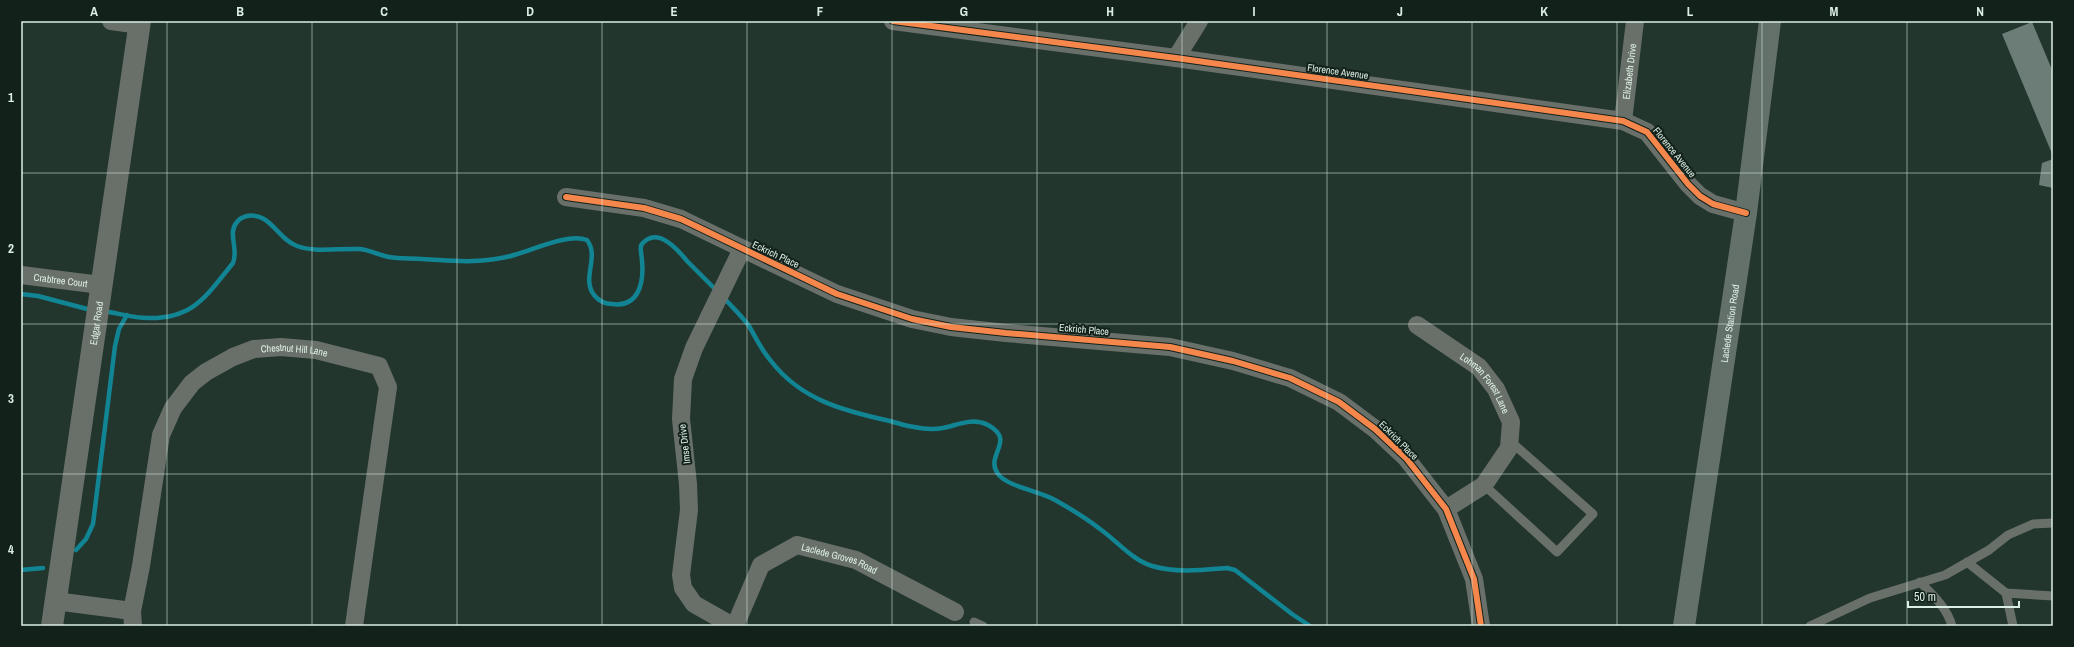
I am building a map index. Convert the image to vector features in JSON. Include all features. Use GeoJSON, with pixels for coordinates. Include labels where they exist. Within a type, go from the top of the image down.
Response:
{"type":"FeatureCollection","features":[{"type":"Feature","properties":{"kind":"main road","name":"Laclede Station Road"},"geometry":{"type":"LineString","coordinates":[[1684,626],[1746,213],[1770,21]]}},
{"type":"Feature","properties":{"kind":"street"},"geometry":{"type":"LineString","coordinates":[[111,21],[140,23]]}},
{"type":"Feature","properties":{"kind":"street","name":"Florence Avenue"},"geometry":{"type":"LineString","coordinates":[[893,21],[1176,58],[1623,121],[1647,132],[1688,184],[1700,196],[1713,204],[1746,213]]}},
{"type":"Feature","properties":{"kind":"street"},"geometry":{"type":"LineString","coordinates":[[1176,58],[1199,21]]}},
{"type":"Feature","properties":{"kind":"street","name":"Elizabeth Drive"},"geometry":{"type":"LineString","coordinates":[[1623,121],[1635,21]]}},
{"type":"Feature","properties":{"kind":"street","name":"Edgar Road"},"geometry":{"type":"LineString","coordinates":[[52,626],[140,23]]}},
{"type":"Feature","properties":{"kind":"street","name":"Eckrich Place"},"geometry":{"type":"LineString","coordinates":[[566,197],[644,208],[681,218],[837,294],[912,319],[951,327],[1006,333],[1170,347],[1233,360],[1290,378],[1339,402],[1375,429],[1406,458],[1432,494],[1446,509],[1474,579],[1481,626]]}},
{"type":"Feature","properties":{"kind":"street","name":"Imse Drive"},"geometry":{"type":"LineString","coordinates":[[734,626],[694,604],[683,588],[681,575],[689,510],[688,484],[681,419],[683,379],[694,348],[742,249]]}},
{"type":"Feature","properties":{"kind":"street","name":"Crabtree Court"},"geometry":{"type":"LineString","coordinates":[[21,275],[99,301]]}},
{"type":"Feature","properties":{"kind":"street","name":"Lohman Forest Lane"},"geometry":{"type":"LineString","coordinates":[[1417,325],[1479,367],[1496,389],[1511,422],[1509,448],[1484,485],[1446,509]]}},
{"type":"Feature","properties":{"kind":"street","name":"Chestnut Hill Lane"},"geometry":{"type":"LineString","coordinates":[[55,601],[133,618],[161,435],[173,408],[192,383],[206,372],[233,357],[254,349],[281,347],[316,350],[379,366],[388,387],[354,626]]}},
{"type":"Feature","properties":{"kind":"street","name":"Laclede Groves Road"},"geometry":{"type":"LineString","coordinates":[[734,626],[761,564],[797,545],[856,560],[955,612]]}},
{"type":"Feature","properties":{"kind":"lane"},"geometry":{"type":"LineString","coordinates":[[1484,485],[1557,552],[1593,514],[1510,441]]}},
{"type":"Feature","properties":{"kind":"lane"},"geometry":{"type":"LineString","coordinates":[[1810,626],[1870,598],[1945,575],[1989,550],[2008,536],[2033,524],[2053,523]]}},
{"type":"Feature","properties":{"kind":"lane"},"geometry":{"type":"LineString","coordinates":[[1967,562],[2006,593],[2053,596]]}},
{"type":"Feature","properties":{"kind":"lane"},"geometry":{"type":"LineString","coordinates":[[1920,582],[1937,599],[1950,618],[1952,626]]}},
{"type":"Feature","properties":{"kind":"lane"},"geometry":{"type":"LineString","coordinates":[[2006,593],[2013,626]]}},
{"type":"Feature","properties":{"kind":"lane"},"geometry":{"type":"LineString","coordinates":[[974,622],[983,626]]}},
{"type":"Feature","properties":{"kind":"building"},"geometry":{"type":"Polygon","coordinates":[[[2032,22],[2053,72],[2053,156],[2002,34],[2032,22]]]}},
{"type":"Feature","properties":{"kind":"building"},"geometry":{"type":"Polygon","coordinates":[[[2053,159],[2053,188],[2039,185],[2042,163],[2053,159]]]}},
{"type":"Feature","properties":{"kind":"waterway"},"geometry":{"type":"LineString","coordinates":[[103,311],[142,318],[164,317],[177,314],[198,303],[207,295],[233,263],[235,252],[233,236],[234,226],[239,220],[247,216],[262,218],[290,243],[304,248],[320,250],[360,249],[397,258],[479,261],[511,256],[561,240],[579,238],[587,240],[592,253],[589,282],[590,288],[594,295],[600,300],[605,303],[612,304],[628,302],[634,298],[638,292],[642,277],[641,245],[653,237],[670,243],[717,291]]}},
{"type":"Feature","properties":{"kind":"waterway"},"geometry":{"type":"LineString","coordinates":[[21,294],[38,296],[91,310]]}},
{"type":"Feature","properties":{"kind":"waterway"},"geometry":{"type":"LineString","coordinates":[[724,298],[746,322],[765,353],[783,374],[796,385],[824,402],[856,413],[917,428],[939,429],[965,422],[976,422],[988,425],[996,431],[1000,437],[995,467],[998,474],[1009,482],[1016,486],[1049,497],[1067,507],[1095,525],[1131,555],[1152,566],[1170,570],[1208,570],[1227,568],[1235,570],[1310,626]]}},
{"type":"Feature","properties":{"kind":"waterway"},"geometry":{"type":"LineString","coordinates":[[76,550],[86,539],[93,524],[115,346],[119,329],[127,315]]}},
{"type":"Feature","properties":{"kind":"waterway"},"geometry":{"type":"LineString","coordinates":[[21,570],[43,568]]}},
{"type":"Feature","properties":{"kind":"cycle path"},"geometry":{"type":"LineString","coordinates":[[893,21],[1176,58],[1623,121],[1647,132],[1688,184],[1700,196],[1713,204],[1746,213]]}},
{"type":"Feature","properties":{"kind":"cycle path"},"geometry":{"type":"LineString","coordinates":[[566,197],[644,208],[681,219],[837,294],[912,319],[951,327],[1006,333],[1170,347],[1233,361],[1290,378],[1339,402],[1375,429],[1406,458],[1446,509],[1474,579],[1481,626]]}}]}
